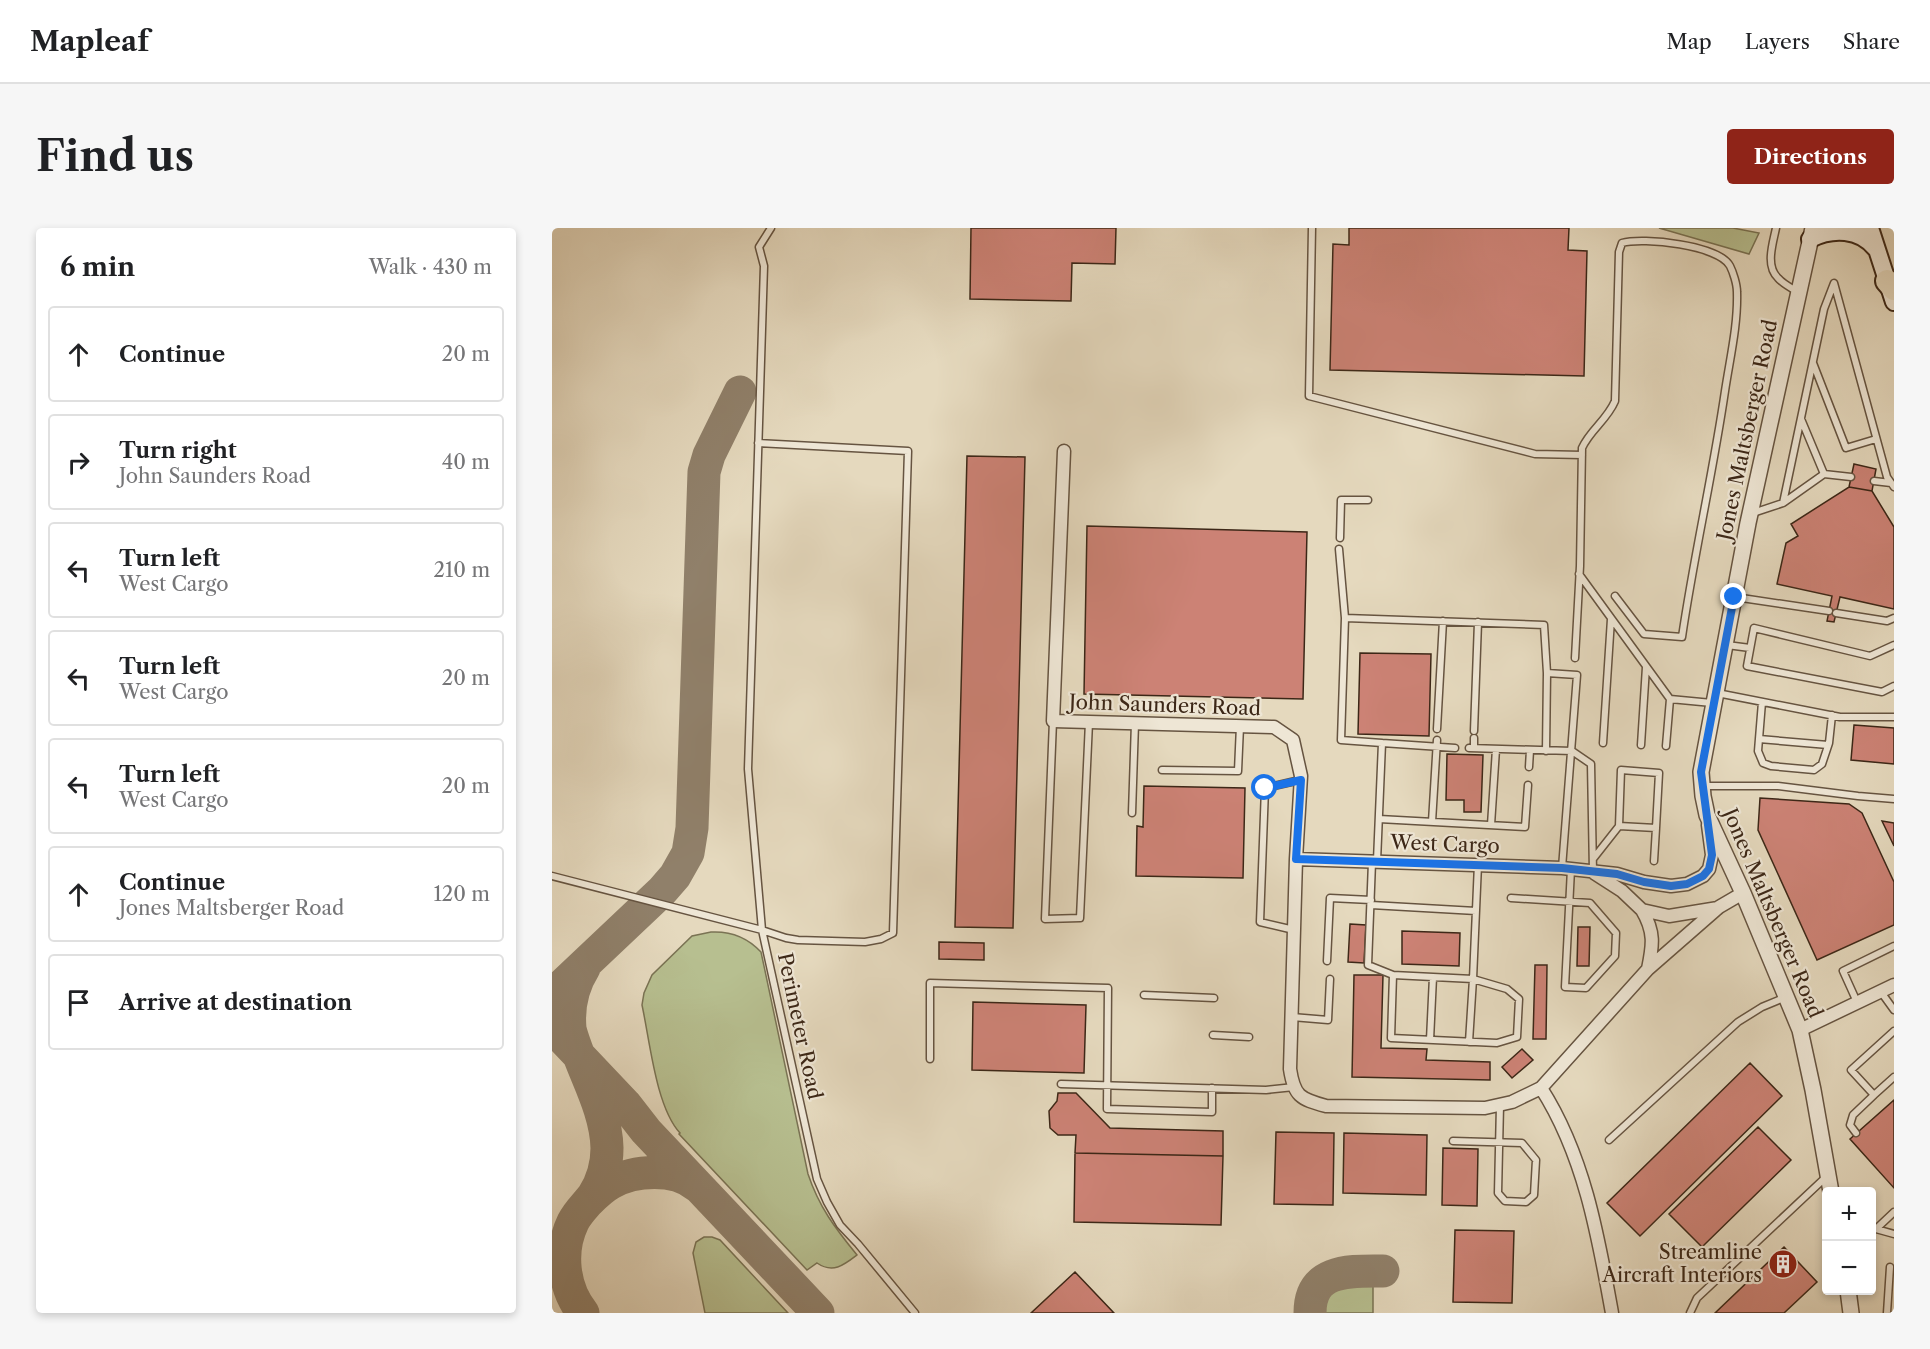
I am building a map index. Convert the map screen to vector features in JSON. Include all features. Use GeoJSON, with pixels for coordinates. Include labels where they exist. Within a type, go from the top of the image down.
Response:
{"type":"FeatureCollection","features":[{"type":"Feature","properties":{"kind":"main road"},"geometry":{"type":"LineString","coordinates":[[1870,228],[1894,302]]}},
{"type":"Feature","properties":{"kind":"main road"},"geometry":{"type":"LineString","coordinates":[[1811,233],[1859,233],[1877,249]]}},
{"type":"Feature","properties":{"kind":"street","name":"Jones Maltsberger Road"},"geometry":{"type":"LineString","coordinates":[[1811,233],[1750,514],[1702,760],[1702,786],[1707,815],[1743,893],[1800,1030],[1812,1081],[1830,1187]]}},
{"type":"Feature","properties":{"kind":"street","name":"John Saunders Road"},"geometry":{"type":"LineString","coordinates":[[1064,452],[1053,721],[1274,727],[1293,740],[1301,780],[1296,859],[1290,1069],[1296,1091]]}},
{"type":"Feature","properties":{"kind":"street","name":"West Cargo"},"geometry":{"type":"LineString","coordinates":[[1296,859],[1567,868],[1593,866],[1658,885],[1671,886],[1687,884],[1703,876],[1709,869],[1712,855],[1707,815]]}},
{"type":"Feature","properties":{"kind":"street","name":"West Cargo"},"geometry":{"type":"LineString","coordinates":[[1593,866],[1642,910],[1649,923],[1652,948],[1648,969]]}},
{"type":"Feature","properties":{"kind":"street"},"geometry":{"type":"LineString","coordinates":[[1296,1091],[1306,1100],[1326,1106],[1485,1108],[1512,1102],[1541,1088],[1648,969],[1719,907],[1743,893]]}},
{"type":"Feature","properties":{"kind":"street"},"geometry":{"type":"LineString","coordinates":[[1642,910],[1669,916],[1719,907]]}},
{"type":"Feature","properties":{"kind":"street"},"geometry":{"type":"LineString","coordinates":[[1800,1030],[1894,985]]}},
{"type":"Feature","properties":{"kind":"street"},"geometry":{"type":"LineString","coordinates":[[1541,1088],[1558,1114],[1577,1160],[1598,1241],[1612,1313]]}},
{"type":"Feature","properties":{"kind":"street"},"geometry":{"type":"LineString","coordinates":[[1849,1295],[1851,1313]]}},
{"type":"Feature","properties":{"kind":"lane"},"geometry":{"type":"LineString","coordinates":[[758,443],[908,451],[893,933],[882,939],[865,942],[798,940],[762,930],[748,769],[758,443],[764,266],[759,247],[771,228]]}},
{"type":"Feature","properties":{"kind":"lane"},"geometry":{"type":"LineString","coordinates":[[1312,228],[1309,396],[1535,454],[1582,455]]}},
{"type":"Feature","properties":{"kind":"lane"},"geometry":{"type":"LineString","coordinates":[[1776,228],[1771,269],[1778,279],[1798,292]]}},
{"type":"Feature","properties":{"kind":"lane"},"geometry":{"type":"LineString","coordinates":[[1575,658],[1582,448],[1587,438],[1604,420],[1615,401],[1619,252],[1622,243],[1629,241],[1659,241],[1709,251],[1729,264],[1738,289],[1735,329],[1682,638],[1644,634],[1615,596]]}},
{"type":"Feature","properties":{"kind":"lane"},"geometry":{"type":"LineString","coordinates":[[1783,503],[1824,309],[1834,283],[1887,477],[1893,485]]}},
{"type":"Feature","properties":{"kind":"lane"},"geometry":{"type":"LineString","coordinates":[[1813,362],[1846,448],[1876,439]]}},
{"type":"Feature","properties":{"kind":"lane"},"geometry":{"type":"LineString","coordinates":[[1800,419],[1824,474]]}},
{"type":"Feature","properties":{"kind":"lane"},"geometry":{"type":"LineString","coordinates":[[1750,514],[1783,503],[1824,474],[1851,477]]}},
{"type":"Feature","properties":{"kind":"lane"},"geometry":{"type":"LineString","coordinates":[[1874,481],[1893,485]]}},
{"type":"Feature","properties":{"kind":"lane"},"geometry":{"type":"LineString","coordinates":[[1340,538],[1341,500],[1368,500]]}},
{"type":"Feature","properties":{"kind":"lane"},"geometry":{"type":"LineString","coordinates":[[1339,549],[1345,618],[1341,740],[1437,743],[1455,748]]}},
{"type":"Feature","properties":{"kind":"lane"},"geometry":{"type":"LineString","coordinates":[[1579,574],[1670,699],[1666,746]]}},
{"type":"Feature","properties":{"kind":"lane"},"geometry":{"type":"LineString","coordinates":[[1734,597],[1828,611]]}},
{"type":"Feature","properties":{"kind":"lane"},"geometry":{"type":"LineString","coordinates":[[1836,613],[1887,621],[1894,618]]}},
{"type":"Feature","properties":{"kind":"lane"},"geometry":{"type":"LineString","coordinates":[[1345,618],[1544,624],[1547,673],[1546,751]]}},
{"type":"Feature","properties":{"kind":"lane"},"geometry":{"type":"LineString","coordinates":[[1603,743],[1611,618]]}},
{"type":"Feature","properties":{"kind":"lane"},"geometry":{"type":"LineString","coordinates":[[1437,729],[1443,621]]}},
{"type":"Feature","properties":{"kind":"lane"},"geometry":{"type":"LineString","coordinates":[[1478,622],[1474,734],[1471,748],[1572,752],[1591,764],[1593,866]]}},
{"type":"Feature","properties":{"kind":"lane"},"geometry":{"type":"LineString","coordinates":[[1894,645],[1870,656],[1754,628],[1747,666],[1881,692],[1894,686]]}},
{"type":"Feature","properties":{"kind":"lane"},"geometry":{"type":"LineString","coordinates":[[1725,645],[1750,648]]}},
{"type":"Feature","properties":{"kind":"lane"},"geometry":{"type":"LineString","coordinates":[[1641,745],[1646,667]]}},
{"type":"Feature","properties":{"kind":"lane"},"geometry":{"type":"LineString","coordinates":[[1511,898],[1570,902],[1590,903],[1616,933],[1614,956],[1586,988],[1565,987],[1570,902],[1567,868],[1577,675],[1547,673]]}},
{"type":"Feature","properties":{"kind":"lane"},"geometry":{"type":"LineString","coordinates":[[1670,699],[1714,698],[1762,702],[1832,715],[1894,717]]}},
{"type":"Feature","properties":{"kind":"lane"},"geometry":{"type":"LineString","coordinates":[[1762,702],[1758,751],[1764,763],[1771,765],[1815,770],[1822,764],[1828,746],[1832,715]]}},
{"type":"Feature","properties":{"kind":"lane"},"geometry":{"type":"LineString","coordinates":[[1053,721],[1045,919],[1080,918],[1089,722]]}},
{"type":"Feature","properties":{"kind":"lane"},"geometry":{"type":"LineString","coordinates":[[1132,813],[1135,723]]}},
{"type":"Feature","properties":{"kind":"lane"},"geometry":{"type":"LineString","coordinates":[[1162,770],[1238,771],[1240,726]]}},
{"type":"Feature","properties":{"kind":"lane"},"geometry":{"type":"LineString","coordinates":[[1759,739],[1828,746]]}},
{"type":"Feature","properties":{"kind":"lane"},"geometry":{"type":"LineString","coordinates":[[1382,743],[1368,965],[1393,975],[1473,979],[1507,989],[1519,999],[1517,1037],[1497,1043],[1391,1038],[1393,975]]}},
{"type":"Feature","properties":{"kind":"lane"},"geometry":{"type":"LineString","coordinates":[[1432,822],[1437,743]]}},
{"type":"Feature","properties":{"kind":"lane"},"geometry":{"type":"LineString","coordinates":[[1491,825],[1496,749]]}},
{"type":"Feature","properties":{"kind":"lane"},"geometry":{"type":"LineString","coordinates":[[1528,768],[1530,750]]}},
{"type":"Feature","properties":{"kind":"lane"},"geometry":{"type":"LineString","coordinates":[[1593,866],[1619,826],[1621,770],[1659,773],[1654,861]]}},
{"type":"Feature","properties":{"kind":"lane"},"geometry":{"type":"LineString","coordinates":[[1294,930],[1260,922],[1265,788],[1301,780]]}},
{"type":"Feature","properties":{"kind":"lane"},"geometry":{"type":"LineString","coordinates":[[1379,819],[1525,827],[1528,785]]}},
{"type":"Feature","properties":{"kind":"lane"},"geometry":{"type":"LineString","coordinates":[[1702,786],[1778,786],[1894,799]]}},
{"type":"Feature","properties":{"kind":"lane"},"geometry":{"type":"LineString","coordinates":[[1619,826],[1656,828]]}},
{"type":"Feature","properties":{"kind":"lane"},"geometry":{"type":"LineString","coordinates":[[1469,1042],[1478,864]]}},
{"type":"Feature","properties":{"kind":"lane","name":"Perimeter Road"},"geometry":{"type":"LineString","coordinates":[[552,876],[762,930],[817,1179],[826,1202],[840,1225],[915,1313]]}},
{"type":"Feature","properties":{"kind":"lane"},"geometry":{"type":"LineString","coordinates":[[1327,961],[1330,898],[1476,911]]}},
{"type":"Feature","properties":{"kind":"lane"},"geometry":{"type":"LineString","coordinates":[[1857,1002],[1843,971],[1894,946]]}},
{"type":"Feature","properties":{"kind":"lane"},"geometry":{"type":"LineString","coordinates":[[1430,1040],[1433,978]]}},
{"type":"Feature","properties":{"kind":"lane"},"geometry":{"type":"LineString","coordinates":[[1291,1017],[1328,1020],[1330,979]]}},
{"type":"Feature","properties":{"kind":"lane"},"geometry":{"type":"LineString","coordinates":[[930,1059],[930,983],[1108,988],[1107,1109],[1212,1113],[1212,1088]]}},
{"type":"Feature","properties":{"kind":"lane"},"geometry":{"type":"LineString","coordinates":[[1881,991],[1894,1010]]}},
{"type":"Feature","properties":{"kind":"lane"},"geometry":{"type":"LineString","coordinates":[[1144,995],[1214,998]]}},
{"type":"Feature","properties":{"kind":"lane"},"geometry":{"type":"LineString","coordinates":[[1609,1140],[1738,1022],[1762,1007],[1786,997]]}},
{"type":"Feature","properties":{"kind":"lane"},"geometry":{"type":"LineString","coordinates":[[1874,1095],[1851,1070],[1894,1031]]}},
{"type":"Feature","properties":{"kind":"lane"},"geometry":{"type":"LineString","coordinates":[[1213,1035],[1249,1037]]}},
{"type":"Feature","properties":{"kind":"lane"},"geometry":{"type":"LineString","coordinates":[[1856,1133],[1850,1125],[1853,1115],[1894,1077]]}},
{"type":"Feature","properties":{"kind":"lane"},"geometry":{"type":"LineString","coordinates":[[1061,1084],[1296,1091]]}},
{"type":"Feature","properties":{"kind":"lane"},"geometry":{"type":"LineString","coordinates":[[1453,1141],[1500,1143],[1522,1143],[1536,1160],[1534,1196],[1526,1202],[1505,1201],[1497,1193],[1500,1143],[1500,1104]]}},
{"type":"Feature","properties":{"kind":"lane"},"geometry":{"type":"LineString","coordinates":[[1690,1313],[1697,1298],[1828,1174]]}},
{"type":"Feature","properties":{"kind":"lane"},"geometry":{"type":"LineString","coordinates":[[1876,1227],[1894,1212]]}},
{"type":"Feature","properties":{"kind":"lane"},"geometry":{"type":"LineString","coordinates":[[1876,1230],[1894,1234]]}},
{"type":"Feature","properties":{"kind":"lane"},"geometry":{"type":"LineString","coordinates":[[1887,1313],[1890,1267]]}},
{"type":"Feature","properties":{"kind":"green space"},"geometry":{"type":"Polygon","coordinates":[[[1659,228],[1733,228],[1759,233],[1749,254],[1659,228]]]}},
{"type":"Feature","properties":{"kind":"green space"},"geometry":{"type":"Polygon","coordinates":[[[711,932],[738,936],[761,952],[808,1174],[828,1217],[857,1255],[838,1267],[828,1268],[817,1263],[807,1270],[679,1134],[665,1107],[655,1073],[642,1005],[644,993],[652,975],[692,936],[711,932]]]}},
{"type":"Feature","properties":{"kind":"green space"},"geometry":{"type":"Polygon","coordinates":[[[704,1237],[720,1240],[788,1313],[705,1313],[693,1253],[696,1242],[704,1237]]]}},
{"type":"Feature","properties":{"kind":"green space"},"geometry":{"type":"Polygon","coordinates":[[[1351,1281],[1373,1283],[1373,1313],[1321,1313],[1324,1301],[1330,1292],[1339,1285],[1351,1281]]]}},
{"type":"Feature","properties":{"kind":"building"},"geometry":{"type":"Polygon","coordinates":[[[971,228],[1116,228],[1115,264],[1072,263],[1071,301],[970,299],[971,228]]]}},
{"type":"Feature","properties":{"kind":"building"},"geometry":{"type":"Polygon","coordinates":[[[1349,228],[1569,228],[1568,250],[1587,251],[1584,376],[1330,370],[1333,244],[1349,245],[1349,228]]]}},
{"type":"Feature","properties":{"kind":"building"},"geometry":{"type":"Polygon","coordinates":[[[967,456],[1025,457],[1013,928],[955,927],[967,456]]]}},
{"type":"Feature","properties":{"kind":"building"},"geometry":{"type":"Polygon","coordinates":[[[1854,464],[1876,469],[1872,491],[1849,487],[1854,464]]]}},
{"type":"Feature","properties":{"kind":"building"},"geometry":{"type":"Polygon","coordinates":[[[1849,487],[1872,491],[1894,527],[1894,609],[1840,597],[1834,622],[1827,621],[1832,596],[1777,584],[1786,543],[1798,536],[1791,524],[1849,487]]]}},
{"type":"Feature","properties":{"kind":"building"},"geometry":{"type":"Polygon","coordinates":[[[1087,526],[1307,532],[1303,699],[1084,694],[1087,526]]]}},
{"type":"Feature","properties":{"kind":"building"},"geometry":{"type":"Polygon","coordinates":[[[1360,653],[1431,654],[1429,736],[1358,734],[1360,653]]]}},
{"type":"Feature","properties":{"kind":"building"},"geometry":{"type":"Polygon","coordinates":[[[1854,725],[1894,728],[1894,764],[1851,760],[1854,725]]]}},
{"type":"Feature","properties":{"kind":"building"},"geometry":{"type":"Polygon","coordinates":[[[1447,754],[1483,755],[1481,812],[1464,812],[1464,800],[1446,800],[1447,754]]]}},
{"type":"Feature","properties":{"kind":"building"},"geometry":{"type":"Polygon","coordinates":[[[1144,786],[1245,788],[1243,878],[1136,876],[1137,826],[1143,827],[1144,786]]]}},
{"type":"Feature","properties":{"kind":"building"},"geometry":{"type":"Polygon","coordinates":[[[1760,798],[1849,804],[1862,813],[1894,882],[1894,925],[1817,960],[1758,830],[1760,798]]]}},
{"type":"Feature","properties":{"kind":"building"},"geometry":{"type":"Polygon","coordinates":[[[1882,821],[1894,823],[1894,846],[1882,821]]]}},
{"type":"Feature","properties":{"kind":"building"},"geometry":{"type":"Polygon","coordinates":[[[1350,924],[1366,925],[1364,963],[1348,962],[1350,924]]]}},
{"type":"Feature","properties":{"kind":"building"},"geometry":{"type":"Polygon","coordinates":[[[1578,927],[1590,927],[1589,966],[1577,966],[1578,927]]]}},
{"type":"Feature","properties":{"kind":"building"},"geometry":{"type":"Polygon","coordinates":[[[1402,931],[1460,933],[1459,966],[1402,964],[1402,931]]]}},
{"type":"Feature","properties":{"kind":"building"},"geometry":{"type":"Polygon","coordinates":[[[939,942],[984,943],[984,960],[939,959],[939,942]]]}},
{"type":"Feature","properties":{"kind":"building"},"geometry":{"type":"Polygon","coordinates":[[[1535,965],[1547,965],[1546,1039],[1533,1039],[1535,965]]]}},
{"type":"Feature","properties":{"kind":"building"},"geometry":{"type":"Polygon","coordinates":[[[1354,975],[1383,975],[1381,1048],[1427,1049],[1426,1060],[1490,1062],[1490,1080],[1352,1077],[1354,975]]]}},
{"type":"Feature","properties":{"kind":"building"},"geometry":{"type":"Polygon","coordinates":[[[973,1002],[1086,1005],[1084,1073],[972,1070],[973,1002]]]}},
{"type":"Feature","properties":{"kind":"building"},"geometry":{"type":"Polygon","coordinates":[[[1522,1049],[1533,1060],[1512,1078],[1502,1067],[1522,1049]]]}},
{"type":"Feature","properties":{"kind":"building"},"geometry":{"type":"Polygon","coordinates":[[[1750,1063],[1782,1096],[1640,1236],[1607,1203],[1750,1063]]]}},
{"type":"Feature","properties":{"kind":"building"},"geometry":{"type":"Polygon","coordinates":[[[1058,1093],[1076,1093],[1110,1128],[1223,1131],[1223,1156],[1075,1153],[1076,1135],[1058,1135],[1050,1128],[1049,1111],[1057,1101],[1058,1093]]]}},
{"type":"Feature","properties":{"kind":"building"},"geometry":{"type":"Polygon","coordinates":[[[1894,1100],[1894,1188],[1850,1139],[1894,1100]]]}},
{"type":"Feature","properties":{"kind":"building"},"geometry":{"type":"Polygon","coordinates":[[[1758,1127],[1791,1160],[1702,1247],[1669,1214],[1758,1127]]]}},
{"type":"Feature","properties":{"kind":"building"},"geometry":{"type":"Polygon","coordinates":[[[1276,1132],[1334,1133],[1333,1205],[1274,1204],[1276,1132]]]}},
{"type":"Feature","properties":{"kind":"building"},"geometry":{"type":"Polygon","coordinates":[[[1344,1133],[1427,1135],[1426,1195],[1343,1193],[1344,1133]]]}},
{"type":"Feature","properties":{"kind":"building"},"geometry":{"type":"Polygon","coordinates":[[[1443,1148],[1478,1149],[1477,1206],[1442,1205],[1443,1148]]]}},
{"type":"Feature","properties":{"kind":"building"},"geometry":{"type":"Polygon","coordinates":[[[1075,1153],[1223,1156],[1221,1225],[1074,1222],[1075,1153]]]}},
{"type":"Feature","properties":{"kind":"building"},"geometry":{"type":"Polygon","coordinates":[[[1455,1230],[1514,1231],[1512,1303],[1453,1302],[1455,1230]]]}},
{"type":"Feature","properties":{"kind":"building","name":"Streamline Aircraft Interiors"},"geometry":{"type":"Polygon","coordinates":[[[1784,1247],[1817,1282],[1784,1313],[1715,1313],[1784,1247]]]}},
{"type":"Feature","properties":{"kind":"building"},"geometry":{"type":"Polygon","coordinates":[[[1075,1272],[1114,1313],[1031,1313],[1075,1272]]]}},
{"type":"Feature","properties":{"kind":"taxiway"},"geometry":{"type":"LineString","coordinates":[[552,995],[662,891],[675,876],[688,853],[692,828],[704,472],[709,455],[740,392]]}},
{"type":"Feature","properties":{"kind":"taxiway"},"geometry":{"type":"LineString","coordinates":[[583,1313],[567,1281],[566,1245],[573,1222],[599,1185],[605,1167],[607,1148],[602,1117],[570,1029],[572,997],[576,982],[584,968]]}},
{"type":"Feature","properties":{"kind":"taxiway"},"geometry":{"type":"LineString","coordinates":[[552,1027],[625,1104],[646,1131],[818,1313]]}},
{"type":"Feature","properties":{"kind":"taxiway"},"geometry":{"type":"LineString","coordinates":[[589,1201],[611,1183],[643,1173],[666,1173],[688,1180],[697,1186]]}},
{"type":"Feature","properties":{"kind":"taxiway"},"geometry":{"type":"LineString","coordinates":[[1310,1313],[1312,1298],[1317,1287],[1325,1280],[1346,1272],[1383,1271]]}},
{"type":"Feature","properties":{"kind":"place","name":"Streamline Aircraft Interiors"},"geometry":{"type":"Point","coordinates":[1783,1264]}},
{"type":"Feature","properties":{"kind":"route"},"geometry":{"type":"LineString","coordinates":[[1265,788],[1301,780],[1296,859],[1562,868],[1617,874],[1658,885],[1687,884],[1703,876],[1709,869],[1712,855],[1703,796],[1702,760],[1734,597]]}}]}
